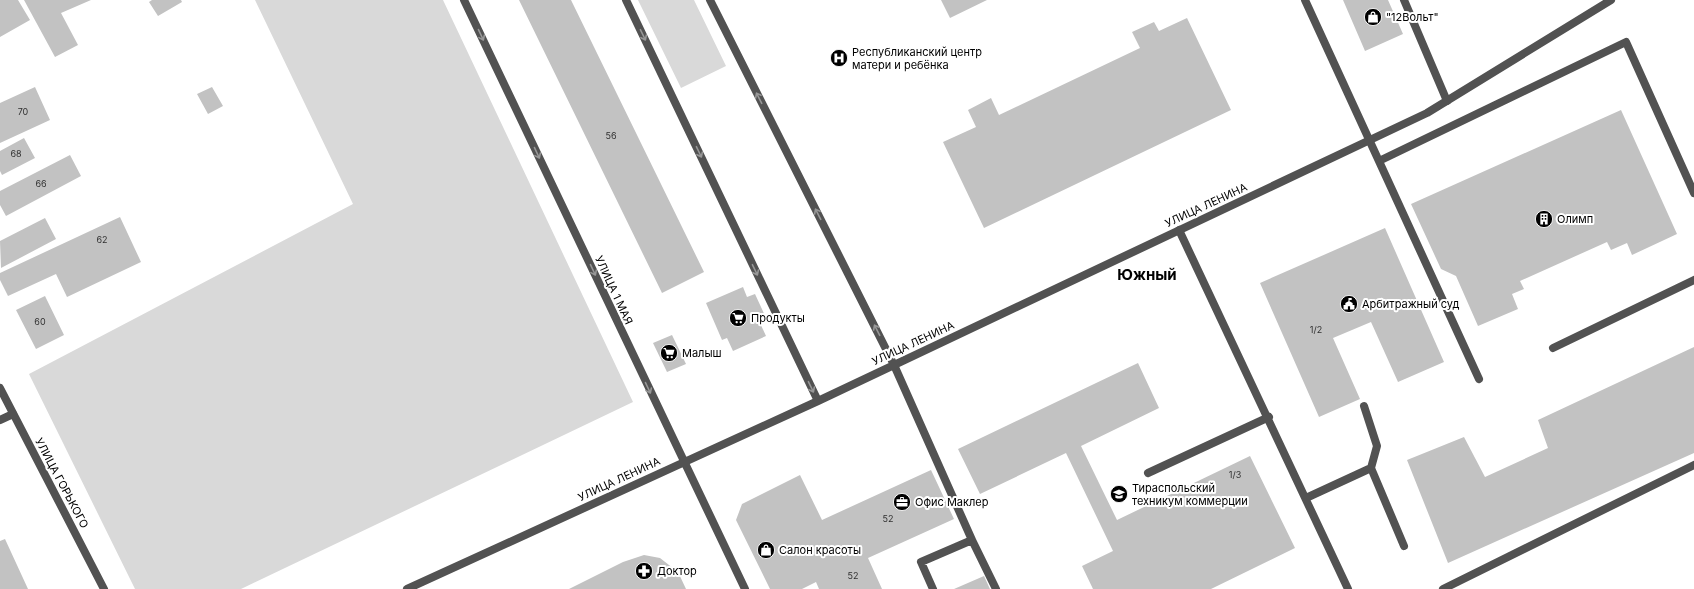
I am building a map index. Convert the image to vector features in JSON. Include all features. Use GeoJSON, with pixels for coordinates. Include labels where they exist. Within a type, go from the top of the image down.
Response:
{"type":"FeatureCollection","features":[{"type":"Feature","properties":{"kind":"street","name":"УЛИЦА 1 МАЯ"},"geometry":{"type":"LineString","coordinates":[[464,0],[745,589]]}},
{"type":"Feature","properties":{"kind":"street"},"geometry":{"type":"LineString","coordinates":[[626,0],[818,401]]}},
{"type":"Feature","properties":{"kind":"street"},"geometry":{"type":"LineString","coordinates":[[710,0],[894,365],[972,540],[996,589]]}},
{"type":"Feature","properties":{"kind":"street"},"geometry":{"type":"LineString","coordinates":[[1305,0],[1479,380]]}},
{"type":"Feature","properties":{"kind":"street"},"geometry":{"type":"LineString","coordinates":[[1404,0],[1447,101]]}},
{"type":"Feature","properties":{"kind":"street","name":"УЛИЦА ЛЕНИНА"},"geometry":{"type":"LineString","coordinates":[[407,589],[818,401],[1427,113],[1612,0]]}},
{"type":"Feature","properties":{"kind":"street"},"geometry":{"type":"LineString","coordinates":[[1379,161],[1626,42],[1694,193]]}},
{"type":"Feature","properties":{"kind":"street"},"geometry":{"type":"LineString","coordinates":[[1179,230],[1269,417],[1348,589]]}},
{"type":"Feature","properties":{"kind":"street"},"geometry":{"type":"LineString","coordinates":[[1553,348],[1694,280]]}},
{"type":"Feature","properties":{"kind":"street","name":"УЛИЦА ГОРЬКОГО"},"geometry":{"type":"LineString","coordinates":[[0,388],[104,589]]}},
{"type":"Feature","properties":{"kind":"street"},"geometry":{"type":"LineString","coordinates":[[1364,406],[1377,446],[1371,468],[1404,546]]}},
{"type":"Feature","properties":{"kind":"street"},"geometry":{"type":"LineString","coordinates":[[0,420],[13,414]]}},
{"type":"Feature","properties":{"kind":"street"},"geometry":{"type":"LineString","coordinates":[[1148,473],[1269,417]]}},
{"type":"Feature","properties":{"kind":"street"},"geometry":{"type":"LineString","coordinates":[[1443,589],[1694,464]]}},
{"type":"Feature","properties":{"kind":"street"},"geometry":{"type":"LineString","coordinates":[[1306,498],[1371,468]]}},
{"type":"Feature","properties":{"kind":"street"},"geometry":{"type":"LineString","coordinates":[[933,589],[921,562],[972,540]]}},
{"type":"Feature","properties":{"kind":"shaded area"},"geometry":{"type":"Polygon","coordinates":[[[255,0],[443,0],[633,402],[241,589],[135,589],[29,374],[353,204],[255,0]]]}},
{"type":"Feature","properties":{"kind":"shaded area"},"geometry":{"type":"Polygon","coordinates":[[[638,0],[694,0],[726,66],[681,88],[638,0]]]}},
{"type":"Feature","properties":{"kind":"building"},"geometry":{"type":"Polygon","coordinates":[[[0,0],[18,0],[30,20],[0,37],[0,0]]]}},
{"type":"Feature","properties":{"kind":"building"},"geometry":{"type":"Polygon","coordinates":[[[24,0],[91,0],[61,13],[78,45],[55,57],[24,0]]]}},
{"type":"Feature","properties":{"kind":"building"},"geometry":{"type":"Polygon","coordinates":[[[152,0],[181,0],[182,2],[158,16],[149,2],[152,0]]]}},
{"type":"Feature","properties":{"kind":"building"},"geometry":{"type":"Polygon","coordinates":[[[519,0],[571,0],[704,272],[662,293],[519,0]]]}},
{"type":"Feature","properties":{"kind":"building"},"geometry":{"type":"Polygon","coordinates":[[[941,0],[987,0],[950,18],[941,0]]]}},
{"type":"Feature","properties":{"kind":"building","name":"\"12Вольт\""},"geometry":{"type":"Polygon","coordinates":[[[1343,0],[1388,0],[1403,34],[1365,51],[1343,0]]]}},
{"type":"Feature","properties":{"kind":"building"},"geometry":{"type":"Polygon","coordinates":[[[1187,18],[1231,110],[984,228],[943,142],[976,127],[968,110],[991,98],[999,115],[1140,48],[1132,32],[1154,22],[1159,31],[1187,18]]]}},
{"type":"Feature","properties":{"kind":"building"},"geometry":{"type":"Polygon","coordinates":[[[35,87],[50,120],[0,143],[0,103],[35,87]]]}},
{"type":"Feature","properties":{"kind":"building"},"geometry":{"type":"Polygon","coordinates":[[[212,87],[223,106],[208,114],[197,94],[212,87]]]}},
{"type":"Feature","properties":{"kind":"building","name":"Олимп"},"geometry":{"type":"Polygon","coordinates":[[[1621,110],[1677,234],[1632,255],[1627,243],[1611,250],[1607,242],[1520,281],[1524,289],[1512,294],[1518,309],[1478,326],[1456,276],[1441,269],[1411,204],[1621,110]]]}},
{"type":"Feature","properties":{"kind":"building"},"geometry":{"type":"Polygon","coordinates":[[[24,138],[35,158],[2,175],[0,171],[0,151],[24,138]]]}},
{"type":"Feature","properties":{"kind":"building"},"geometry":{"type":"Polygon","coordinates":[[[70,155],[81,176],[6,216],[0,205],[0,191],[70,155]]]}},
{"type":"Feature","properties":{"kind":"building"},"geometry":{"type":"Polygon","coordinates":[[[120,217],[141,262],[67,297],[56,274],[8,296],[0,280],[0,273],[120,217]]]}},
{"type":"Feature","properties":{"kind":"building"},"geometry":{"type":"Polygon","coordinates":[[[45,218],[56,239],[1,268],[0,241],[45,218]]]}},
{"type":"Feature","properties":{"kind":"building"},"geometry":{"type":"Polygon","coordinates":[[[1385,228],[1444,362],[1398,382],[1371,322],[1333,338],[1360,399],[1319,417],[1260,283],[1385,228]]]}},
{"type":"Feature","properties":{"kind":"building"},"geometry":{"type":"Polygon","coordinates":[[[743,287],[747,297],[755,294],[767,320],[760,323],[766,336],[733,351],[727,338],[722,340],[706,303],[743,287]]]}},
{"type":"Feature","properties":{"kind":"building"},"geometry":{"type":"Polygon","coordinates":[[[45,296],[64,335],[36,349],[16,310],[45,296]]]}},
{"type":"Feature","properties":{"kind":"building","name":"Малыш"},"geometry":{"type":"Polygon","coordinates":[[[672,335],[686,364],[667,372],[653,343],[672,335]]]}},
{"type":"Feature","properties":{"kind":"building"},"geometry":{"type":"Polygon","coordinates":[[[1694,347],[1694,453],[1448,563],[1407,460],[1464,437],[1485,477],[1548,448],[1538,420],[1694,347]]]}},
{"type":"Feature","properties":{"kind":"building"},"geometry":{"type":"Polygon","coordinates":[[[1138,363],[1159,408],[1081,446],[1117,520],[1250,456],[1295,548],[1211,589],[1093,589],[1082,566],[1113,551],[1066,453],[980,494],[958,449],[1138,363]]]}},
{"type":"Feature","properties":{"kind":"building"},"geometry":{"type":"Polygon","coordinates":[[[931,470],[954,519],[868,558],[882,589],[819,589],[816,582],[802,589],[770,589],[736,520],[742,504],[800,475],[822,520],[931,470]]]}},
{"type":"Feature","properties":{"kind":"building"},"geometry":{"type":"Polygon","coordinates":[[[5,539],[28,589],[0,589],[0,541],[5,539]]]}},
{"type":"Feature","properties":{"kind":"building"},"geometry":{"type":"Polygon","coordinates":[[[644,555],[660,558],[678,572],[686,589],[569,589],[623,562],[644,555]]]}},
{"type":"Feature","properties":{"kind":"building"},"geometry":{"type":"Polygon","coordinates":[[[984,576],[990,589],[954,589],[984,576]]]}},
{"type":"Feature","properties":{"kind":"place","name":"\"12Вольт\""},"geometry":{"type":"Point","coordinates":[1373,17]}},
{"type":"Feature","properties":{"kind":"place","name":"Республиканский центр матери и ребёнка"},"geometry":{"type":"Point","coordinates":[839,58]}},
{"type":"Feature","properties":{"kind":"place","name":"Олимп"},"geometry":{"type":"Point","coordinates":[1544,219]}},
{"type":"Feature","properties":{"kind":"place","name":"Арбитражный суд"},"geometry":{"type":"Point","coordinates":[1349,304]}},
{"type":"Feature","properties":{"kind":"place","name":"Продукты"},"geometry":{"type":"Point","coordinates":[738,318]}},
{"type":"Feature","properties":{"kind":"place","name":"Малыш"},"geometry":{"type":"Point","coordinates":[669,353]}},
{"type":"Feature","properties":{"kind":"place","name":"Тираспольский техникум коммерции"},"geometry":{"type":"Point","coordinates":[1119,494]}},
{"type":"Feature","properties":{"kind":"place","name":"Офис Маклер"},"geometry":{"type":"Point","coordinates":[902,502]}},
{"type":"Feature","properties":{"kind":"place","name":"Салон красоты"},"geometry":{"type":"Point","coordinates":[766,550]}},
{"type":"Feature","properties":{"kind":"place","name":"Доктор"},"geometry":{"type":"Point","coordinates":[644,571]}},
{"type":"Feature","properties":{"kind":"district","name":"Южный"},"geometry":{"type":"Point","coordinates":[1147,275]}}]}
